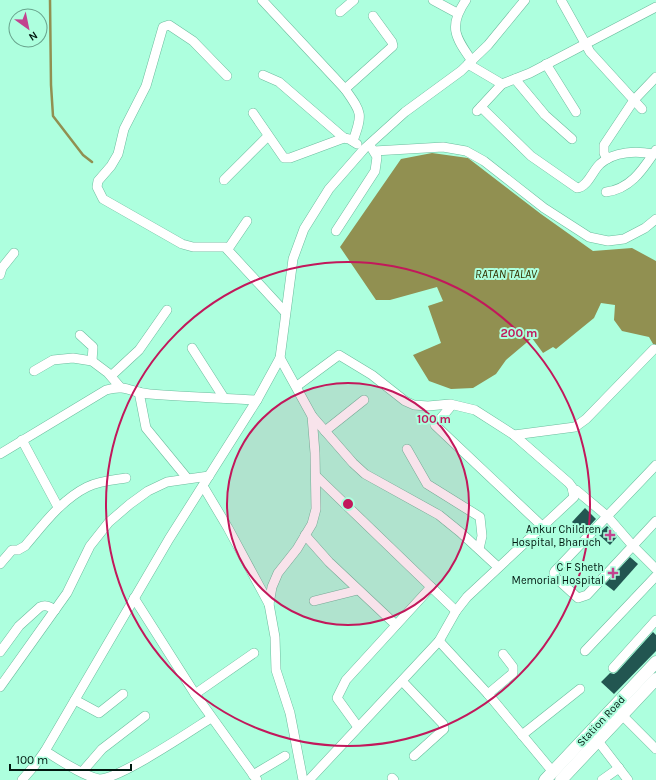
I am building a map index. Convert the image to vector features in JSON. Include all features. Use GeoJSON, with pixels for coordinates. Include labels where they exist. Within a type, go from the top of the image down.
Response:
{"type":"FeatureCollection","features":[{"type":"Feature","properties":{"kind":"main road","name":"Station Road"},"geometry":{"type":"LineString","coordinates":[[553,777],[598,741],[656,662]]}},
{"type":"Feature","properties":{"kind":"main road","name":"Station Road"},"geometry":{"type":"LineString","coordinates":[[553,777],[618,712],[656,679]]}},
{"type":"Feature","properties":{"kind":"street"},"geometry":{"type":"LineString","coordinates":[[262,0],[345,89],[356,104],[361,116],[353,141]]}},
{"type":"Feature","properties":{"kind":"street"},"geometry":{"type":"LineString","coordinates":[[340,12],[354,0]]}},
{"type":"Feature","properties":{"kind":"street"},"geometry":{"type":"LineString","coordinates":[[433,0],[457,13]]}},
{"type":"Feature","properties":{"kind":"street"},"geometry":{"type":"LineString","coordinates":[[466,0],[457,13],[455,32],[458,41],[470,62],[502,84]]}},
{"type":"Feature","properties":{"kind":"street"},"geometry":{"type":"LineString","coordinates":[[24,779],[45,751],[169,539],[257,400],[280,358],[293,259],[304,229],[329,190],[405,112],[470,62],[488,45],[525,0]]}},
{"type":"Feature","properties":{"kind":"street"},"geometry":{"type":"LineString","coordinates":[[562,0],[584,43],[642,109]]}},
{"type":"Feature","properties":{"kind":"street"},"geometry":{"type":"LineString","coordinates":[[655,152],[638,152],[607,159],[600,164],[584,185],[577,188],[531,156],[479,109],[502,84],[546,64],[656,7]]}},
{"type":"Feature","properties":{"kind":"street"},"geometry":{"type":"LineString","coordinates":[[345,89],[393,46],[392,42],[373,16]]}},
{"type":"Feature","properties":{"kind":"street"},"geometry":{"type":"LineString","coordinates":[[227,76],[193,41],[169,25],[163,27],[146,86],[129,116],[118,154],[111,166],[98,181],[97,187],[103,199],[182,244],[198,248],[223,246],[228,249],[285,312]]}},
{"type":"Feature","properties":{"kind":"street"},"geometry":{"type":"LineString","coordinates":[[546,64],[576,112]]}},
{"type":"Feature","properties":{"kind":"street"},"geometry":{"type":"LineString","coordinates":[[263,75],[279,82],[344,138],[369,148],[443,147],[466,151],[484,162],[544,208],[589,237],[608,241],[624,240],[645,228],[656,219]]}},
{"type":"Feature","properties":{"kind":"street"},"geometry":{"type":"LineString","coordinates":[[607,159],[604,153],[604,145],[634,100],[656,77]]}},
{"type":"Feature","properties":{"kind":"street"},"geometry":{"type":"LineString","coordinates":[[515,79],[545,115],[572,139]]}},
{"type":"Feature","properties":{"kind":"street"},"geometry":{"type":"LineString","coordinates":[[253,113],[284,158],[290,158],[344,138]]}},
{"type":"Feature","properties":{"kind":"street"},"geometry":{"type":"LineString","coordinates":[[224,180],[268,136]]}},
{"type":"Feature","properties":{"kind":"street"},"geometry":{"type":"LineString","coordinates":[[336,231],[375,172],[377,157],[369,148]]}},
{"type":"Feature","properties":{"kind":"street"},"geometry":{"type":"LineString","coordinates":[[606,192],[617,191],[629,184],[655,152]]}},
{"type":"Feature","properties":{"kind":"street"},"geometry":{"type":"LineString","coordinates":[[228,249],[247,221]]}},
{"type":"Feature","properties":{"kind":"street"},"geometry":{"type":"LineString","coordinates":[[0,275],[2,268],[14,253]]}},
{"type":"Feature","properties":{"kind":"street"},"geometry":{"type":"LineString","coordinates":[[111,376],[139,350],[167,310]]}},
{"type":"Feature","properties":{"kind":"street"},"geometry":{"type":"LineString","coordinates":[[80,335],[93,347],[92,361]]}},
{"type":"Feature","properties":{"kind":"street"},"geometry":{"type":"LineString","coordinates":[[192,348],[224,398]]}},
{"type":"Feature","properties":{"kind":"street"},"geometry":{"type":"LineString","coordinates":[[514,435],[575,427],[586,419],[654,349]]}},
{"type":"Feature","properties":{"kind":"street"},"geometry":{"type":"LineString","coordinates":[[297,386],[339,355],[372,375],[404,400],[414,405],[452,405],[475,410],[514,435],[569,483],[574,497],[467,597],[456,611],[439,641],[308,780]]}},
{"type":"Feature","properties":{"kind":"street"},"geometry":{"type":"LineString","coordinates":[[34,371],[53,360],[73,358],[92,361],[101,366],[120,387]]}},
{"type":"Feature","properties":{"kind":"street"},"geometry":{"type":"LineString","coordinates":[[280,358],[297,386],[312,416],[365,474],[439,515],[479,549],[498,568]]}},
{"type":"Feature","properties":{"kind":"street"},"geometry":{"type":"LineString","coordinates":[[0,454],[106,390],[120,387],[147,394],[257,400]]}},
{"type":"Feature","properties":{"kind":"street"},"geometry":{"type":"LineString","coordinates":[[139,392],[146,428],[187,478]]}},
{"type":"Feature","properties":{"kind":"street"},"geometry":{"type":"LineString","coordinates":[[325,431],[364,400]]}},
{"type":"Feature","properties":{"kind":"street"},"geometry":{"type":"LineString","coordinates":[[452,405],[435,425],[542,526]]}},
{"type":"Feature","properties":{"kind":"street"},"geometry":{"type":"LineString","coordinates":[[269,604],[272,587],[278,573],[312,524],[316,509],[316,476],[312,416]]}},
{"type":"Feature","properties":{"kind":"street"},"geometry":{"type":"LineString","coordinates":[[22,440],[58,507]]}},
{"type":"Feature","properties":{"kind":"street"},"geometry":{"type":"LineString","coordinates":[[407,449],[427,484],[480,517],[482,536],[479,549]]}},
{"type":"Feature","properties":{"kind":"street"},"geometry":{"type":"LineString","coordinates":[[656,465],[555,571],[555,577],[573,595],[578,598],[582,598],[587,595],[656,521]]}},
{"type":"Feature","properties":{"kind":"street"},"geometry":{"type":"LineString","coordinates":[[0,687],[67,593],[90,546],[109,522],[148,491],[167,482],[209,476]]}},
{"type":"Feature","properties":{"kind":"street"},"geometry":{"type":"LineString","coordinates":[[316,476],[456,611]]}},
{"type":"Feature","properties":{"kind":"street"},"geometry":{"type":"LineString","coordinates":[[0,564],[12,550],[18,550],[25,546],[58,507],[88,486],[126,478]]}},
{"type":"Feature","properties":{"kind":"street"},"geometry":{"type":"LineString","coordinates":[[202,486],[228,528],[269,604],[275,636],[276,670],[290,713],[303,780]]}},
{"type":"Feature","properties":{"kind":"street"},"geometry":{"type":"LineString","coordinates":[[573,491],[576,490],[607,516],[633,546],[656,569]]}},
{"type":"Feature","properties":{"kind":"street"},"geometry":{"type":"LineString","coordinates":[[305,535],[328,562],[396,625]]}},
{"type":"Feature","properties":{"kind":"street"},"geometry":{"type":"LineString","coordinates":[[585,651],[656,576]]}},
{"type":"Feature","properties":{"kind":"street"},"geometry":{"type":"LineString","coordinates":[[358,727],[336,698],[346,680],[431,587]]}},
{"type":"Feature","properties":{"kind":"street"},"geometry":{"type":"LineString","coordinates":[[314,602],[358,590]]}},
{"type":"Feature","properties":{"kind":"street"},"geometry":{"type":"LineString","coordinates":[[134,598],[211,718],[255,778],[284,756]]}},
{"type":"Feature","properties":{"kind":"street"},"geometry":{"type":"LineString","coordinates":[[0,652],[19,626],[40,607],[43,605],[48,606],[55,610]]}},
{"type":"Feature","properties":{"kind":"street"},"geometry":{"type":"LineString","coordinates":[[613,668],[656,620]]}},
{"type":"Feature","properties":{"kind":"street"},"geometry":{"type":"LineString","coordinates":[[439,641],[488,694],[522,735],[553,777]]}},
{"type":"Feature","properties":{"kind":"street"},"geometry":{"type":"LineString","coordinates":[[195,694],[254,653]]}},
{"type":"Feature","properties":{"kind":"street"},"geometry":{"type":"LineString","coordinates":[[488,694],[513,673],[513,667],[503,654]]}},
{"type":"Feature","properties":{"kind":"street"},"geometry":{"type":"LineString","coordinates":[[402,680],[443,724],[444,729],[414,756]]}},
{"type":"Feature","properties":{"kind":"street"},"geometry":{"type":"LineString","coordinates":[[522,735],[580,689]]}},
{"type":"Feature","properties":{"kind":"street"},"geometry":{"type":"LineString","coordinates":[[75,700],[99,713],[123,694]]}},
{"type":"Feature","properties":{"kind":"street"},"geometry":{"type":"LineString","coordinates":[[618,712],[656,750]]}},
{"type":"Feature","properties":{"kind":"street"},"geometry":{"type":"LineString","coordinates":[[82,772],[102,749],[145,716]]}},
{"type":"Feature","properties":{"kind":"street"},"geometry":{"type":"LineString","coordinates":[[45,751],[82,772],[100,779],[113,777],[211,718]]}},
{"type":"Feature","properties":{"kind":"street"},"geometry":{"type":"LineString","coordinates":[[598,741],[628,780]]}},
{"type":"Feature","properties":{"kind":"street"},"geometry":{"type":"LineString","coordinates":[[602,780],[619,768]]}},
{"type":"Feature","properties":{"kind":"water","name":"RATAN TALAV"},"geometry":{"type":"Polygon","coordinates":[[[432,153],[468,158],[541,214],[593,251],[632,248],[656,261],[656,349],[649,337],[622,331],[614,320],[615,305],[601,303],[594,318],[556,349],[553,347],[543,353],[532,338],[506,360],[496,374],[473,388],[451,389],[429,381],[413,355],[441,343],[428,306],[443,301],[437,287],[390,300],[376,300],[340,247],[401,159],[432,153]]]}},
{"type":"Feature","properties":{"kind":"building"},"geometry":{"type":"Polygon","coordinates":[[[585,508],[596,519],[583,533],[572,522],[585,508]]]}},
{"type":"Feature","properties":{"kind":"building"},"geometry":{"type":"Polygon","coordinates":[[[607,526],[617,537],[610,545],[598,534],[607,526]]]}},
{"type":"Feature","properties":{"kind":"building"},"geometry":{"type":"Polygon","coordinates":[[[630,557],[638,564],[614,591],[605,584],[630,557]]]}},
{"type":"Feature","properties":{"kind":"building"},"geometry":{"type":"Polygon","coordinates":[[[653,632],[656,635],[656,651],[614,694],[601,682],[610,673],[614,674],[617,672],[653,632]]]}},
{"type":"Feature","properties":{"kind":"waterway"},"geometry":{"type":"LineString","coordinates":[[50,0],[53,116],[83,155],[92,162]]}},
{"type":"Feature","properties":{"kind":"place","name":"Ankur Children Hospital, Bharuch"},"geometry":{"type":"Point","coordinates":[610,535]}},
{"type":"Feature","properties":{"kind":"place","name":"C F Sheth Memorial Hospital"},"geometry":{"type":"Point","coordinates":[613,573]}}]}
